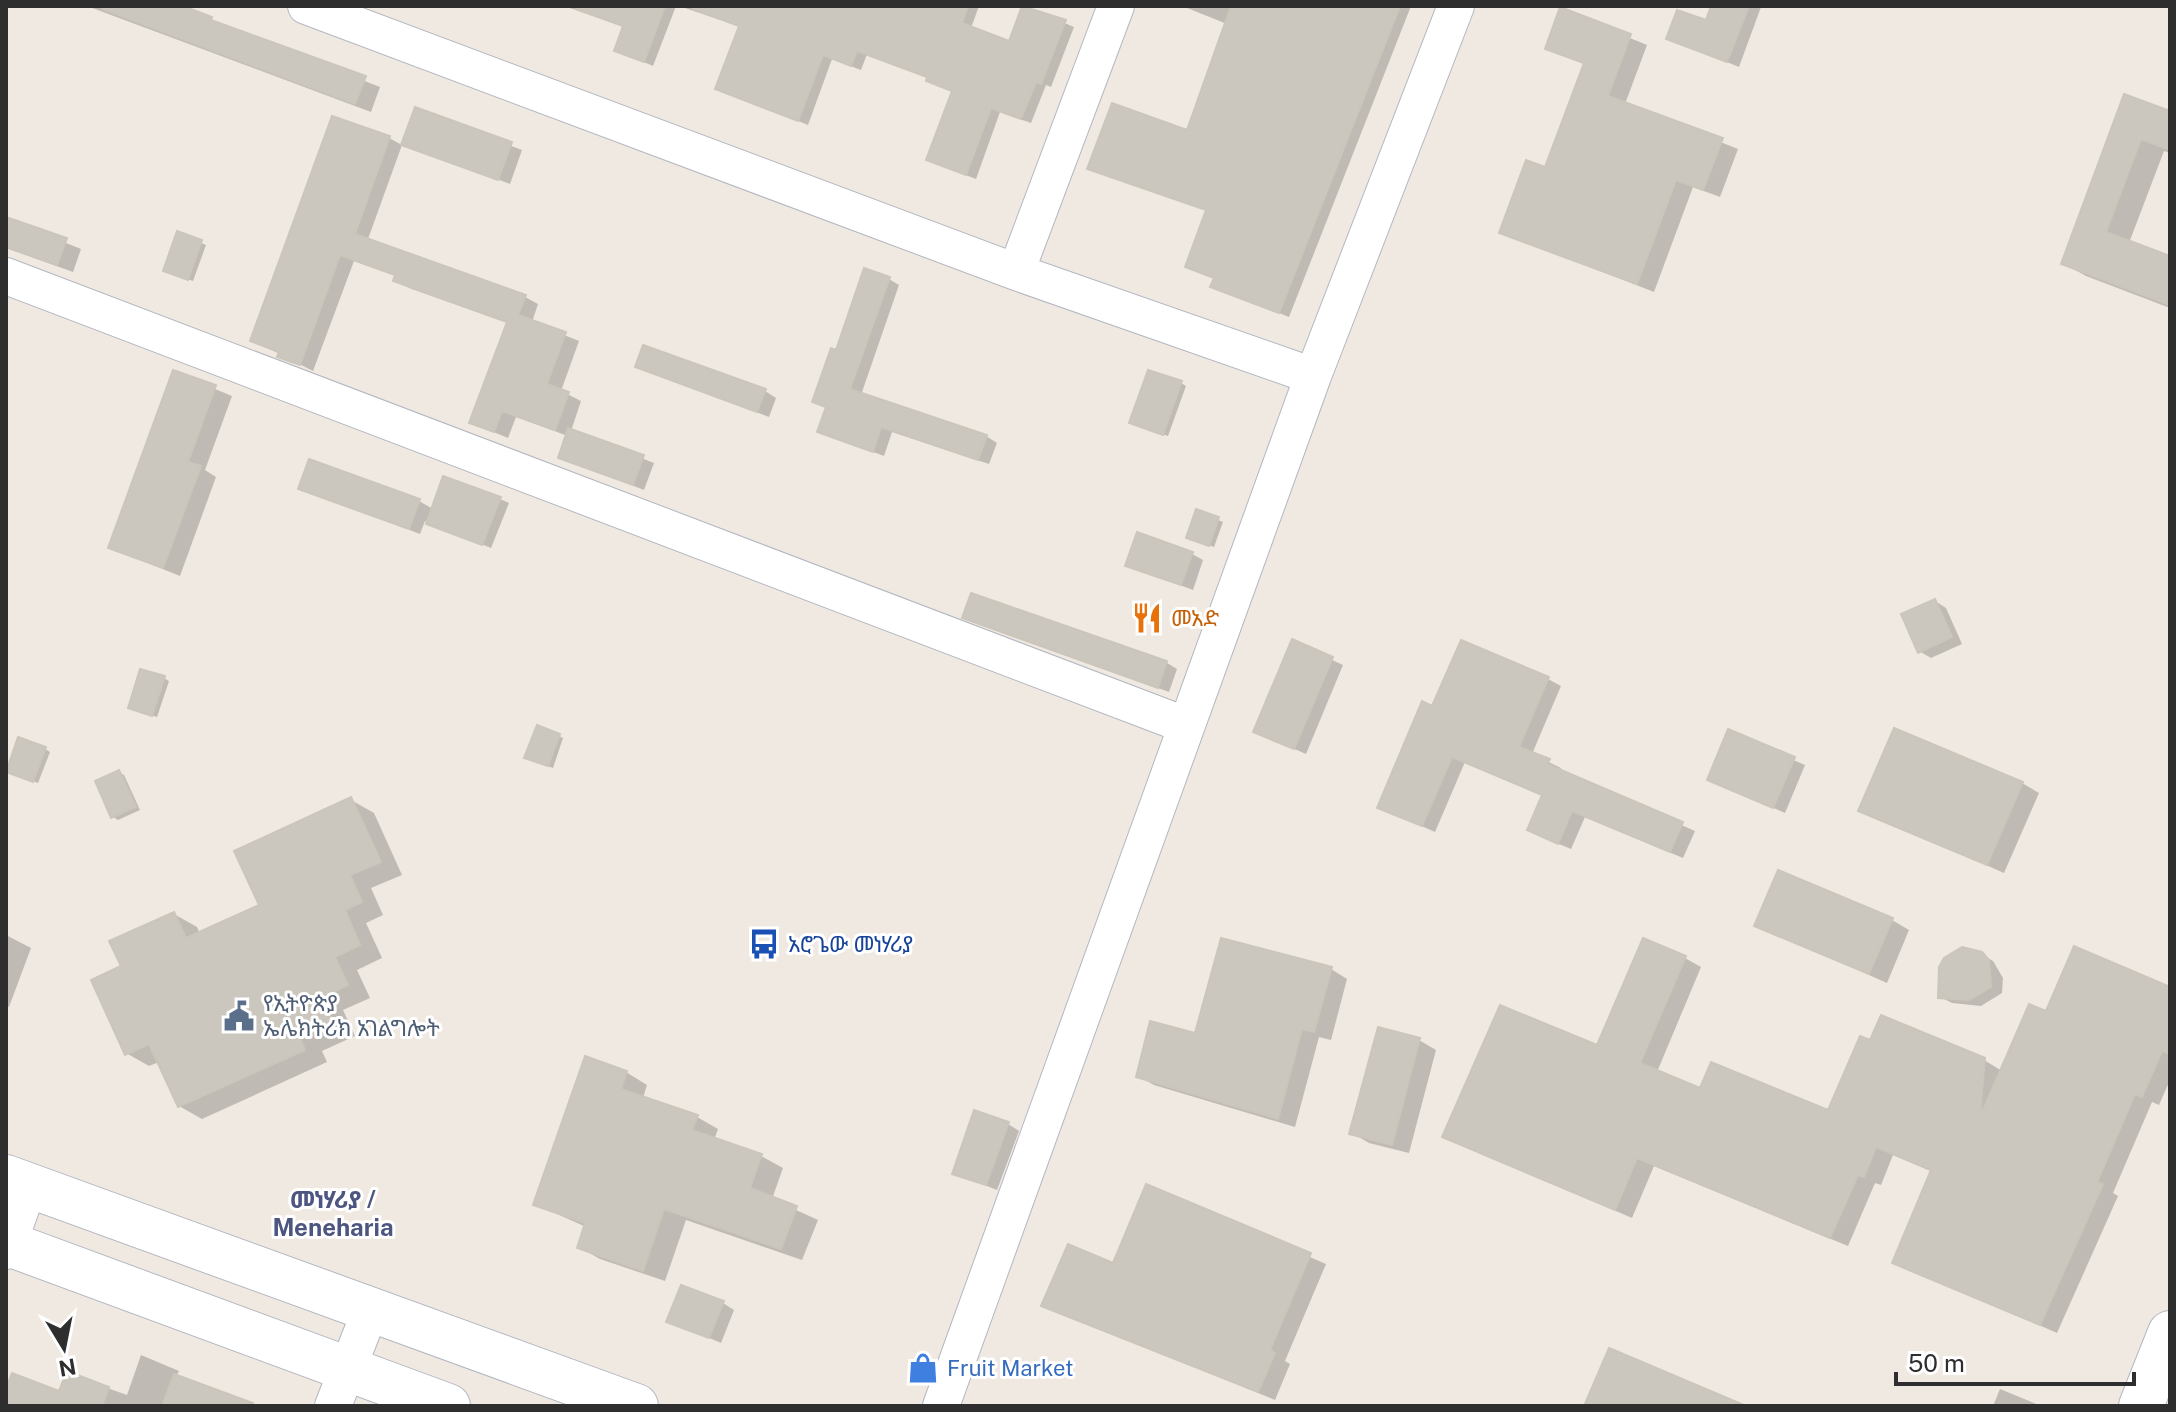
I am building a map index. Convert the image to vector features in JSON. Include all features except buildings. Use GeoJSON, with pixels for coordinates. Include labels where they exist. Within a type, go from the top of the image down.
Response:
{"type":"FeatureCollection","features":[{"type":"Feature","properties":{"kind":"main road"},"geometry":{"type":"LineString","coordinates":[[18,1181],[636,1406]]}},
{"type":"Feature","properties":{"kind":"main road"},"geometry":{"type":"LineString","coordinates":[[7,1246],[340,1387],[448,1406]]}},
{"type":"Feature","properties":{"kind":"main road"},"geometry":{"type":"LineString","coordinates":[[2141,1406],[2170,1333]]}},
{"type":"Feature","properties":{"kind":"street"},"geometry":{"type":"LineString","coordinates":[[306,6],[1016,272],[1313,376]]}},
{"type":"Feature","properties":{"kind":"street"},"geometry":{"type":"LineString","coordinates":[[1016,272],[1116,6]]}},
{"type":"Feature","properties":{"kind":"street"},"geometry":{"type":"LineString","coordinates":[[941,1406],[1313,376],[1456,6]]}},
{"type":"Feature","properties":{"kind":"street"},"geometry":{"type":"LineString","coordinates":[[6,276],[1185,725]]}},
{"type":"Feature","properties":{"kind":"street"},"geometry":{"type":"LineString","coordinates":[[7,1246],[18,1181]]}},
{"type":"Feature","properties":{"kind":"street"},"geometry":{"type":"LineString","coordinates":[[340,1387],[371,1309]]}},
{"type":"Feature","properties":{"kind":"place","name":"መአድ"},"geometry":{"type":"Point","coordinates":[1147,618]}},
{"type":"Feature","properties":{"kind":"place","name":"አሮጌው መነሃሪያ"},"geometry":{"type":"Point","coordinates":[764,944]}},
{"type":"Feature","properties":{"kind":"place","name":"የኢትዮጵያ ኤሌክትሪክ አገልግሎት"},"geometry":{"type":"Point","coordinates":[239,1016]}},
{"type":"Feature","properties":{"kind":"place","name":"Fruit Market"},"geometry":{"type":"Point","coordinates":[923,1368]}},
{"type":"Feature","properties":{"kind":"district","name":"መነሃሪያ / Meneharia"},"geometry":{"type":"Point","coordinates":[333,1213]}}]}
